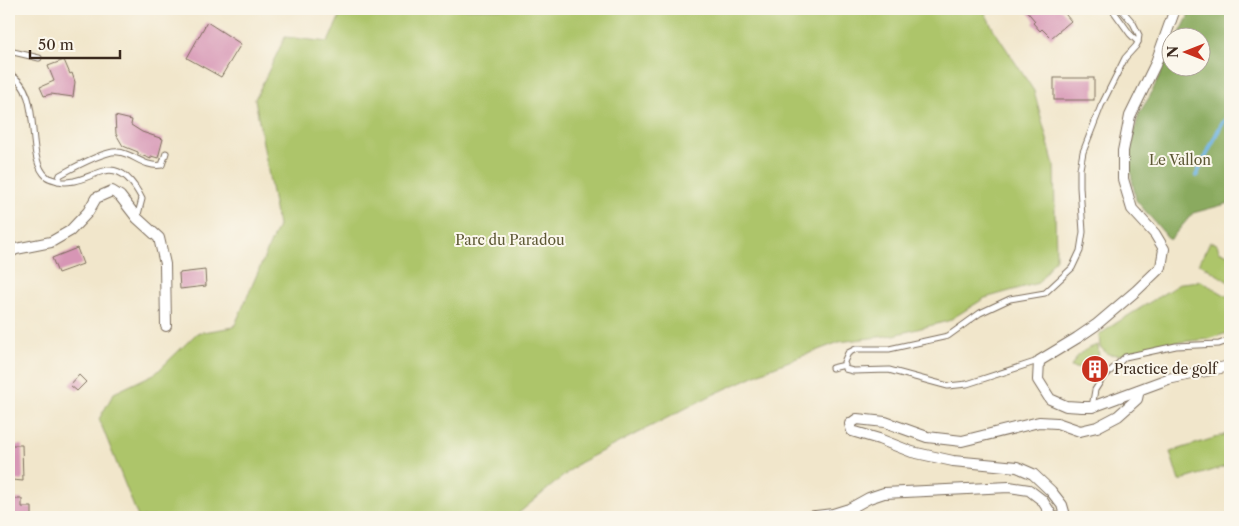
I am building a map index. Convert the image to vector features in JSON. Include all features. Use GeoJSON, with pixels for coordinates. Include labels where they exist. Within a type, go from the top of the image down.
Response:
{"type":"FeatureCollection","features":[{"type":"Feature","properties":{"kind":"street"},"geometry":{"type":"LineString","coordinates":[[1175,9],[1155,65],[1130,116],[1123,151],[1123,179],[1132,209],[1155,234],[1164,249],[1161,267],[1078,338],[1039,361],[1038,380],[1050,399],[1066,406],[1092,407],[1168,379],[1230,366]]}},
{"type":"Feature","properties":{"kind":"street"},"geometry":{"type":"LineString","coordinates":[[9,253],[16,249],[51,242],[70,231],[88,212],[96,198],[112,191],[120,196],[137,218],[159,238],[166,264],[166,326]]}},
{"type":"Feature","properties":{"kind":"street"},"geometry":{"type":"LineString","coordinates":[[1063,517],[1062,505],[1033,474],[1017,467],[953,461],[912,452],[879,439],[852,432],[850,424],[857,419],[885,422],[927,437],[962,441],[1039,422],[1057,423],[1080,431],[1097,427],[1118,416],[1137,399],[1139,390]]}},
{"type":"Feature","properties":{"kind":"street"},"geometry":{"type":"LineString","coordinates":[[808,517],[849,510],[869,498],[884,493],[1009,487],[1029,490],[1042,500],[1052,517]]}},
{"type":"Feature","properties":{"kind":"lane"},"geometry":{"type":"LineString","coordinates":[[1112,9],[1138,42]]}},
{"type":"Feature","properties":{"kind":"lane"},"geometry":{"type":"LineString","coordinates":[[1039,361],[967,384],[948,386],[889,370],[853,371],[845,369],[844,362],[848,354],[856,349],[889,349],[948,336],[980,313],[1010,298],[1045,293],[1072,268],[1080,251],[1083,232],[1080,169],[1083,152],[1101,106],[1125,58],[1138,42],[1139,36],[1133,23],[1121,9]]}},
{"type":"Feature","properties":{"kind":"lane"},"geometry":{"type":"LineString","coordinates":[[9,51],[39,58]]}},
{"type":"Feature","properties":{"kind":"lane"},"geometry":{"type":"LineString","coordinates":[[9,74],[22,85],[29,101],[39,166],[48,178],[64,183],[76,181],[106,170],[120,173],[134,184],[142,199],[137,218]]}},
{"type":"Feature","properties":{"kind":"lane"},"geometry":{"type":"LineString","coordinates":[[58,181],[60,175],[72,168],[108,153],[118,152],[154,166],[162,166],[166,153]]}},
{"type":"Feature","properties":{"kind":"lane"},"geometry":{"type":"LineString","coordinates":[[1092,407],[1095,390],[1102,379],[1125,357],[1176,346],[1219,344],[1230,340]]}},
{"type":"Feature","properties":{"kind":"lane"},"geometry":{"type":"LineString","coordinates":[[832,368],[845,365]]}},
{"type":"Feature","properties":{"kind":"lane"},"geometry":{"type":"LineString","coordinates":[[849,510],[859,517]]}},
{"type":"Feature","properties":{"kind":"green space","name":"Parc du Paradou"},"geometry":{"type":"Polygon","coordinates":[[[343,9],[983,9],[994,30],[1034,91],[1054,165],[1056,258],[1038,283],[985,298],[948,321],[894,335],[839,342],[771,368],[710,396],[579,463],[514,517],[138,517],[99,419],[114,393],[156,373],[197,333],[234,327],[278,226],[255,99],[285,37],[328,42],[343,9]]]}},
{"type":"Feature","properties":{"kind":"green space","name":"Le Vallon"},"geometry":{"type":"Polygon","coordinates":[[[1188,9],[1230,9],[1230,203],[1193,213],[1170,240],[1136,200],[1128,158],[1139,113],[1150,96],[1162,70],[1162,78],[1212,78],[1212,28],[1182,28],[1188,17],[1188,9]]]}},
{"type":"Feature","properties":{"kind":"green space"},"geometry":{"type":"Polygon","coordinates":[[[1210,242],[1217,244],[1219,251],[1230,256],[1230,283],[1199,263],[1210,242]]]}},
{"type":"Feature","properties":{"kind":"green space"},"geometry":{"type":"Polygon","coordinates":[[[1201,281],[1230,298],[1230,332],[1209,339],[1170,343],[1119,355],[1108,354],[1100,347],[1099,335],[1113,325],[1181,283],[1201,281]]]}},
{"type":"Feature","properties":{"kind":"green space"},"geometry":{"type":"Polygon","coordinates":[[[1098,345],[1099,360],[1085,370],[1071,367],[1082,353],[1098,345]]]}},
{"type":"Feature","properties":{"kind":"green space"},"geometry":{"type":"Polygon","coordinates":[[[1230,433],[1230,465],[1179,481],[1170,452],[1230,433]]]}},
{"type":"Feature","properties":{"kind":"building"},"geometry":{"type":"Polygon","coordinates":[[[1025,9],[1061,9],[1071,21],[1051,38],[1042,29],[1040,31],[1033,23],[1035,21],[1025,9]]]}},
{"type":"Feature","properties":{"kind":"building"},"geometry":{"type":"Polygon","coordinates":[[[207,22],[241,44],[221,77],[187,58],[207,22]]]}},
{"type":"Feature","properties":{"kind":"building"},"geometry":{"type":"Polygon","coordinates":[[[64,60],[75,82],[73,97],[51,94],[44,96],[40,87],[54,81],[48,66],[64,60]]]}},
{"type":"Feature","properties":{"kind":"building"},"geometry":{"type":"Polygon","coordinates":[[[1054,78],[1094,78],[1094,100],[1054,100],[1054,78]]]}},
{"type":"Feature","properties":{"kind":"building"},"geometry":{"type":"Polygon","coordinates":[[[115,116],[132,120],[131,125],[142,132],[163,139],[158,158],[151,156],[151,159],[123,146],[116,134],[115,116]]]}},
{"type":"Feature","properties":{"kind":"building"},"geometry":{"type":"Polygon","coordinates":[[[77,248],[83,264],[58,273],[52,258],[77,248]]]}},
{"type":"Feature","properties":{"kind":"building"},"geometry":{"type":"Polygon","coordinates":[[[205,270],[206,286],[180,289],[179,273],[205,270]]]}},
{"type":"Feature","properties":{"kind":"building"},"geometry":{"type":"Polygon","coordinates":[[[79,375],[86,382],[77,391],[70,385],[79,375]]]}},
{"type":"Feature","properties":{"kind":"building"},"geometry":{"type":"Polygon","coordinates":[[[9,445],[22,445],[23,481],[9,478],[9,445]]]}},
{"type":"Feature","properties":{"kind":"building"},"geometry":{"type":"Polygon","coordinates":[[[9,499],[22,499],[22,507],[32,507],[32,517],[9,517],[9,499]]]}},
{"type":"Feature","properties":{"kind":"waterway"},"geometry":{"type":"LineString","coordinates":[[1196,176],[1221,125],[1230,114]]}},
{"type":"Feature","properties":{"kind":"place","name":"Practice de golf"},"geometry":{"type":"Point","coordinates":[1095,369]}}]}
